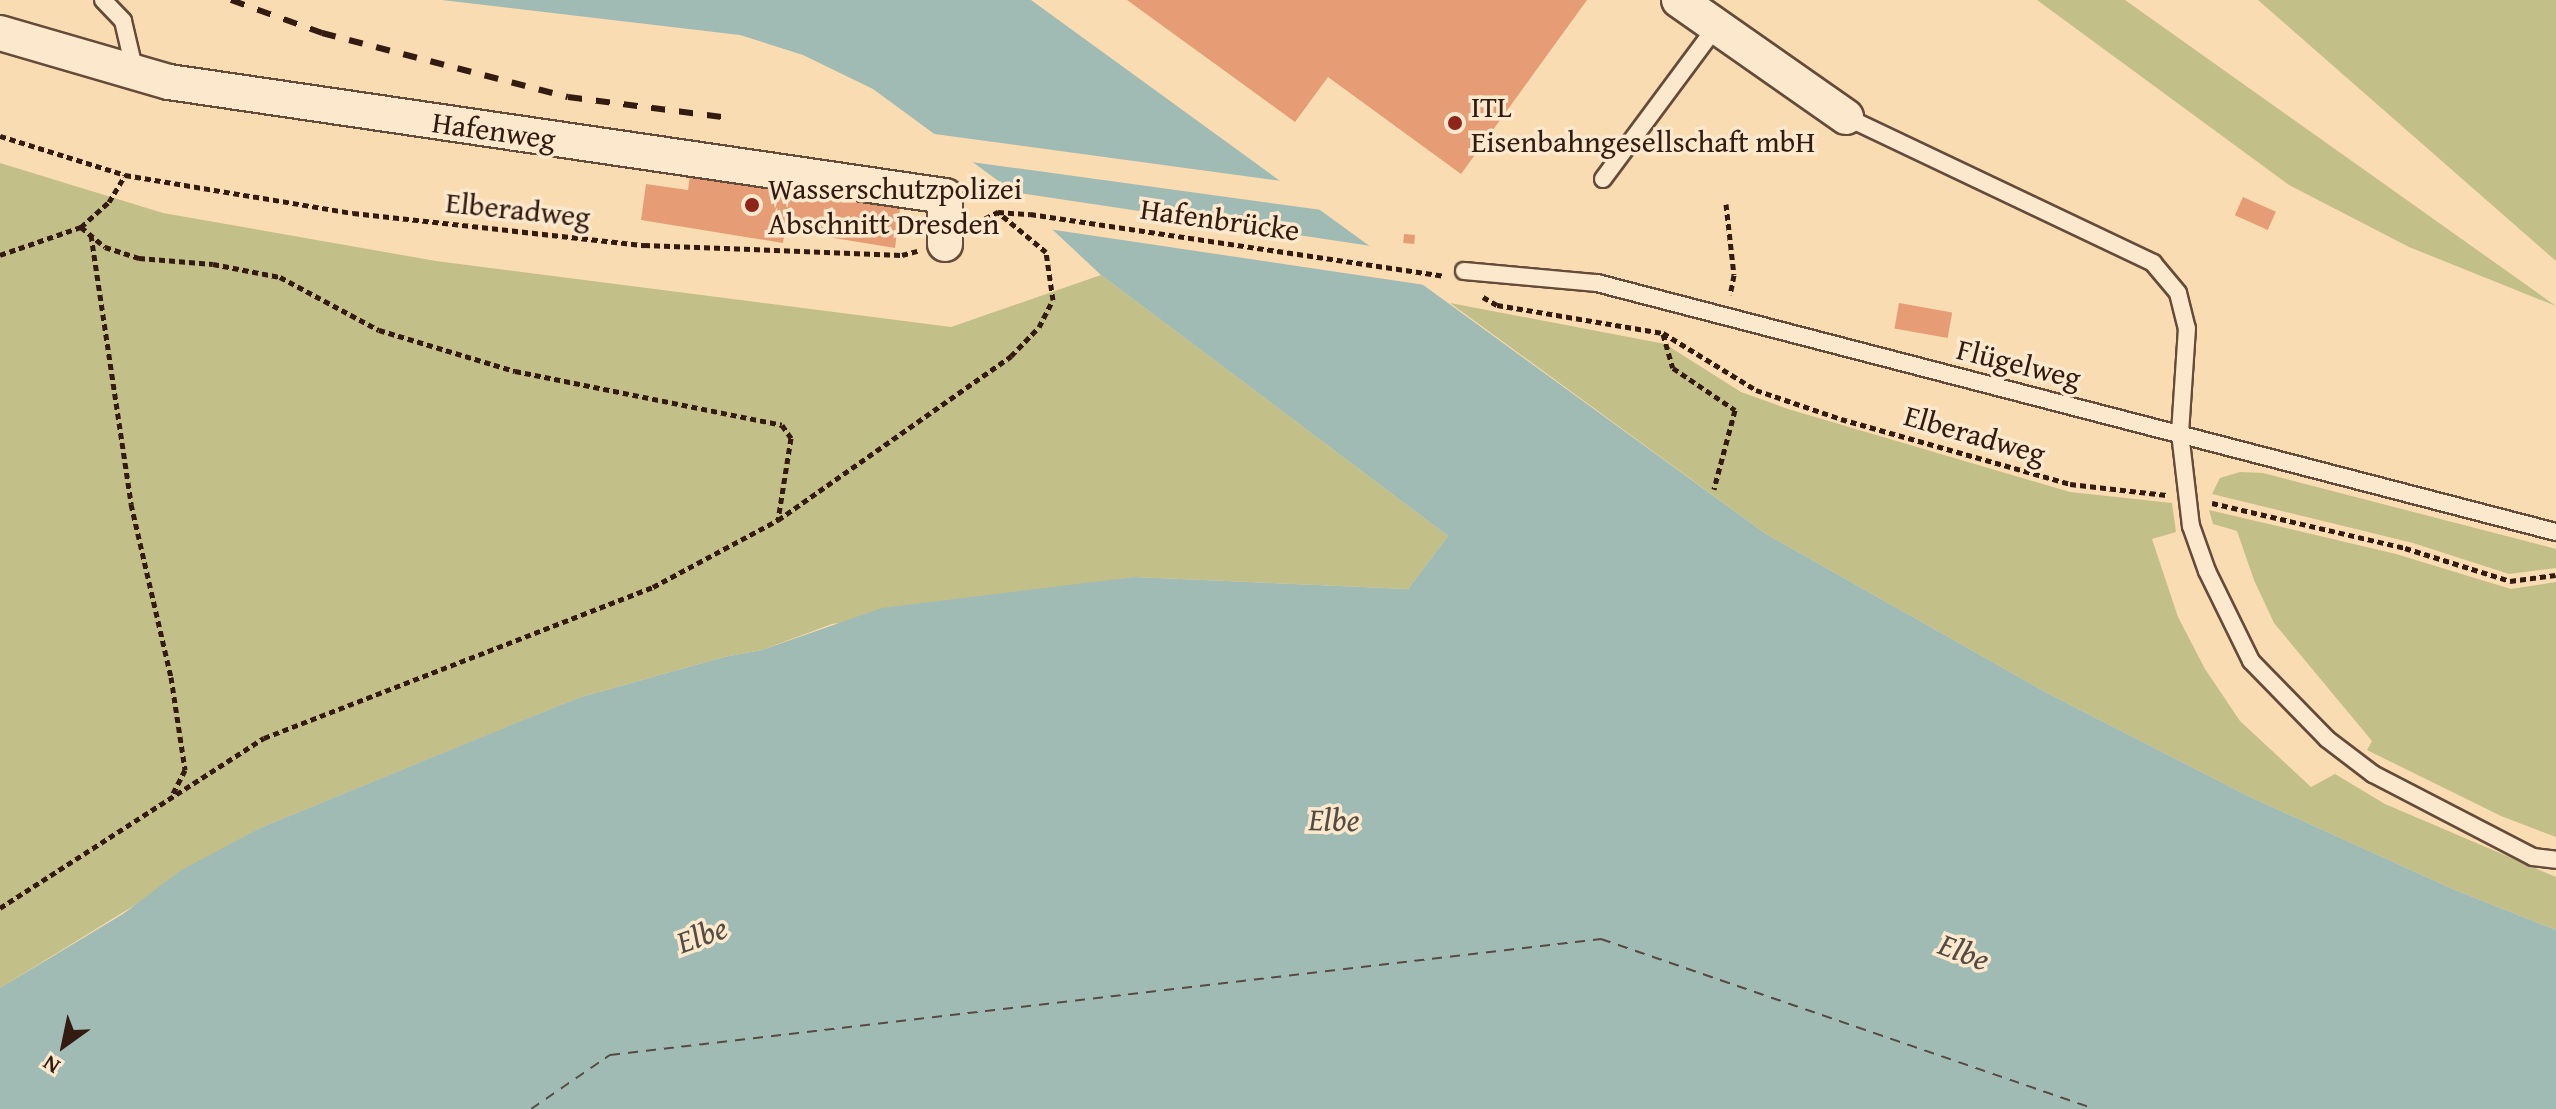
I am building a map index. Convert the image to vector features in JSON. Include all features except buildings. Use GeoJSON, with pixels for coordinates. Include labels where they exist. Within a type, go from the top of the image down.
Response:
{"type":"FeatureCollection","features":[{"type":"Feature","properties":{"kind":"street"},"geometry":{"type":"LineString","coordinates":[[1679,0],[1846,117]]}},
{"type":"Feature","properties":{"kind":"street","name":"Hafenweg"},"geometry":{"type":"LineString","coordinates":[[0,33],[184,84],[945,196],[945,244]]}},
{"type":"Feature","properties":{"kind":"lane"},"geometry":{"type":"LineString","coordinates":[[103,0],[123,21],[135,72]]}},
{"type":"Feature","properties":{"kind":"lane"},"geometry":{"type":"LineString","coordinates":[[1603,179],[1716,27]]}},
{"type":"Feature","properties":{"kind":"lane"},"geometry":{"type":"LineString","coordinates":[[1846,117],[2153,263],[2178,293],[2187,328],[2180,433],[2191,526],[2207,571],[2251,661],[2327,739],[2373,774],[2533,857],[2556,860]]}},
{"type":"Feature","properties":{"kind":"lane","name":"Flügelweg"},"geometry":{"type":"LineString","coordinates":[[1459,277],[1597,283],[2556,532]]}},
{"type":"Feature","properties":{"kind":"path","name":"Elberadweg"},"geometry":{"type":"LineString","coordinates":[[0,136],[125,175],[353,213],[644,245],[902,255],[945,244],[998,212]]}},
{"type":"Feature","properties":{"kind":"path"},"geometry":{"type":"LineString","coordinates":[[0,255],[81,227],[109,202],[125,175]]}},
{"type":"Feature","properties":{"kind":"path"},"geometry":{"type":"LineString","coordinates":[[1726,204],[1734,275],[1726,316]]}},
{"type":"Feature","properties":{"kind":"path"},"geometry":{"type":"LineString","coordinates":[[0,908],[264,738],[653,587],[778,520],[1011,356],[1039,327],[1053,300],[1046,252],[998,212]]}},
{"type":"Feature","properties":{"kind":"path","name":"Hafenbrücke"},"geometry":{"type":"LineString","coordinates":[[998,212],[1030,214],[1459,277]]}},
{"type":"Feature","properties":{"kind":"path"},"geometry":{"type":"LineString","coordinates":[[81,227],[105,247],[139,258],[213,264],[280,277],[379,330],[515,371],[730,417],[782,425],[791,438],[778,520]]}},
{"type":"Feature","properties":{"kind":"path"},"geometry":{"type":"LineString","coordinates":[[91,235],[131,504],[171,677],[185,770],[171,798]]}},
{"type":"Feature","properties":{"kind":"path","name":"Elberadweg"},"geometry":{"type":"LineString","coordinates":[[1469,290],[1497,305],[1663,333],[1756,390],[1841,419],[2070,484],[2188,497],[2405,548],[2510,581],[2556,575]]}},
{"type":"Feature","properties":{"kind":"path"},"geometry":{"type":"LineString","coordinates":[[1663,333],[1673,368],[1735,410],[1714,489]]}},
{"type":"Feature","properties":{"kind":"shaded area"},"geometry":{"type":"Polygon","coordinates":[[[2037,0],[2125,0],[2556,306],[2409,247],[2289,185],[2037,0]]]}},
{"type":"Feature","properties":{"kind":"shaded area"},"geometry":{"type":"Polygon","coordinates":[[[2258,0],[2556,0],[2556,261],[2258,0]]]}},
{"type":"Feature","properties":{"kind":"shaded area"},"geometry":{"type":"Polygon","coordinates":[[[0,163],[163,213],[436,261],[951,327],[1101,275],[1448,536],[1408,589],[1134,577],[832,624],[762,650],[724,657],[578,698],[260,828],[0,988],[0,163]]]}},
{"type":"Feature","properties":{"kind":"shaded area"},"geometry":{"type":"Polygon","coordinates":[[[1450,303],[1665,344],[1741,392],[1788,409],[2070,492],[2172,503],[2176,532],[2152,539],[2178,617],[2205,669],[2240,721],[2311,787],[2335,774],[2385,804],[2556,877],[2556,930],[2455,890],[2250,797],[2049,694],[1766,534],[1450,303]]]}},
{"type":"Feature","properties":{"kind":"shaded area"},"geometry":{"type":"Polygon","coordinates":[[[2240,472],[2263,473],[2556,549],[2556,568],[2509,574],[2413,543],[2212,494],[2220,478],[2240,472]]]}},
{"type":"Feature","properties":{"kind":"shaded area"},"geometry":{"type":"Polygon","coordinates":[[[2209,510],[2396,554],[2511,589],[2556,582],[2556,837],[2501,816],[2367,750],[2372,741],[2274,623],[2254,580],[2237,531],[2213,524],[2209,510]]]}},
{"type":"Feature","properties":{"kind":"water","name":"Elbe"},"geometry":{"type":"Polygon","coordinates":[[[442,0],[1031,0],[1766,534],[2049,694],[2250,797],[2455,890],[2556,930],[2556,1109],[0,1109],[0,988],[123,914],[180,871],[260,828],[578,698],[724,657],[762,650],[882,608],[1134,577],[1408,589],[1448,536],[1101,275],[1008,188],[873,89],[803,55],[740,35],[442,0]]]}},
{"type":"Feature","properties":{"kind":"pier"},"geometry":{"type":"Polygon","coordinates":[[[927,133],[1282,181],[1322,210],[964,161],[927,133]]]}},
{"type":"Feature","properties":{"kind":"pier"},"geometry":{"type":"Polygon","coordinates":[[[1006,191],[1371,246],[1425,285],[1048,229],[1006,191]]]}},
{"type":"Feature","properties":{"kind":"ferry route"},"geometry":{"type":"LineString","coordinates":[[531,1109],[610,1055],[1601,939],[2095,1109]]}},
{"type":"Feature","properties":{"kind":"railway"},"geometry":{"type":"LineString","coordinates":[[231,0],[322,33],[568,97],[730,118]]}},
{"type":"Feature","properties":{"kind":"place","name":"ITL Eisenbahngesellschaft mbH"},"geometry":{"type":"Point","coordinates":[1455,123]}},
{"type":"Feature","properties":{"kind":"place","name":"Wasserschutzpolizei Abschnitt Dresden"},"geometry":{"type":"Point","coordinates":[752,205]}}]}
